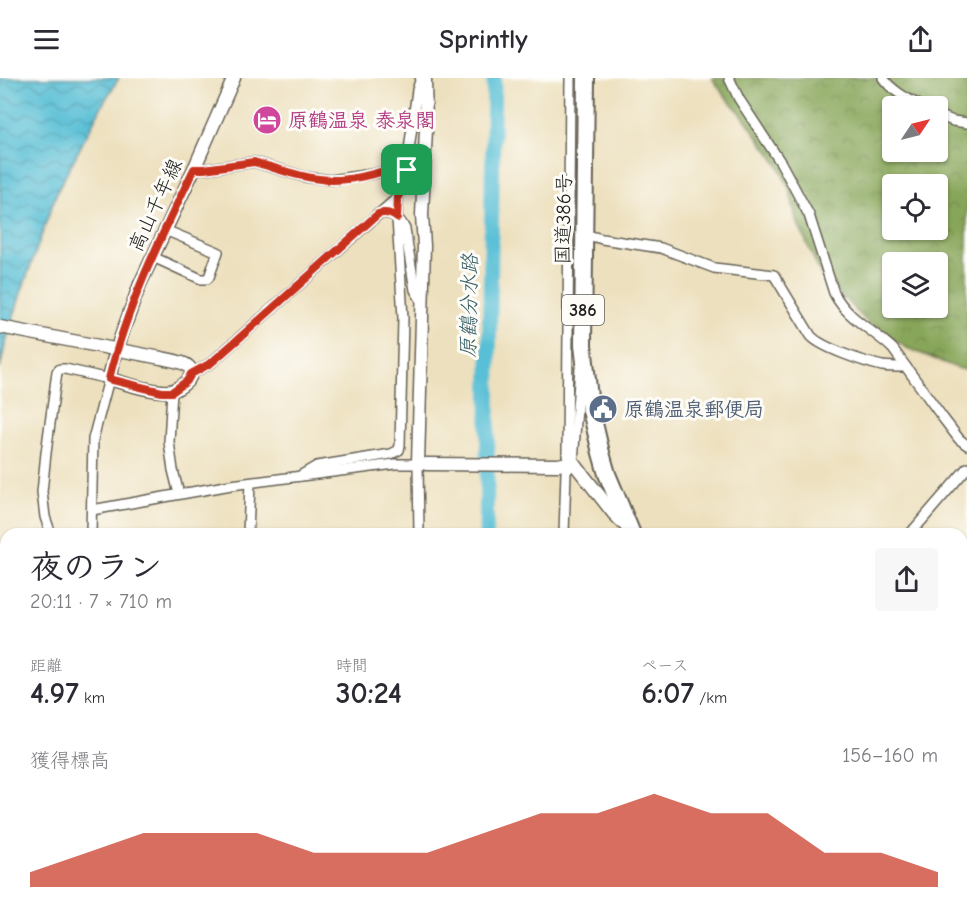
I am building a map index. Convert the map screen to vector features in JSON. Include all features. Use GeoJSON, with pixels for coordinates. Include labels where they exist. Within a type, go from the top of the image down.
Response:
{"type":"FeatureCollection","features":[{"type":"Feature","properties":{"kind":"highway","name":"国道386号"},"geometry":{"type":"LineString","coordinates":[[586,78],[583,345],[590,406],[601,453],[629,528]]}},
{"type":"Feature","properties":{"kind":"street","name":"高山千年線"},"geometry":{"type":"LineString","coordinates":[[109,379],[115,353],[140,284],[234,78]]}},
{"type":"Feature","properties":{"kind":"street"},"geometry":{"type":"LineString","coordinates":[[49,528],[42,492],[57,372],[65,369],[162,392],[172,392],[187,381],[191,374],[211,363],[398,197],[404,187],[417,90],[423,78]]}},
{"type":"Feature","properties":{"kind":"street"},"geometry":{"type":"LineString","coordinates":[[419,528],[424,246],[422,215],[426,129],[423,78]]}},
{"type":"Feature","properties":{"kind":"street"},"geometry":{"type":"LineString","coordinates":[[570,78],[567,455],[627,528]]}},
{"type":"Feature","properties":{"kind":"street"},"geometry":{"type":"LineString","coordinates":[[729,78],[739,99],[781,163],[809,215],[839,304],[855,320],[885,340],[954,432],[967,445]]}},
{"type":"Feature","properties":{"kind":"street"},"geometry":{"type":"LineString","coordinates":[[883,78],[903,96]]}},
{"type":"Feature","properties":{"kind":"street"},"geometry":{"type":"LineString","coordinates":[[948,119],[967,123]]}},
{"type":"Feature","properties":{"kind":"street"},"geometry":{"type":"LineString","coordinates":[[194,169],[254,162],[305,177],[331,180],[363,176],[404,166],[407,170]]}},
{"type":"Feature","properties":{"kind":"street"},"geometry":{"type":"LineString","coordinates":[[300,476],[317,466],[391,454],[399,450],[403,318],[397,218],[398,197]]}},
{"type":"Feature","properties":{"kind":"street"},"geometry":{"type":"LineString","coordinates":[[378,214],[390,213],[405,229],[415,290],[423,303]]}},
{"type":"Feature","properties":{"kind":"street"},"geometry":{"type":"LineString","coordinates":[[153,258],[201,279],[209,277],[218,252],[165,230]]}},
{"type":"Feature","properties":{"kind":"street"},"geometry":{"type":"LineString","coordinates":[[584,234],[661,248],[714,268],[774,275],[816,341],[883,366],[906,367]]}},
{"type":"Feature","properties":{"kind":"street"},"geometry":{"type":"LineString","coordinates":[[0,327],[161,358],[186,365],[190,368],[191,374]]}},
{"type":"Feature","properties":{"kind":"street"},"geometry":{"type":"LineString","coordinates":[[564,528],[566,472],[573,462],[578,382],[583,345]]}},
{"type":"Feature","properties":{"kind":"street"},"geometry":{"type":"LineString","coordinates":[[91,528],[93,439],[109,379]]}},
{"type":"Feature","properties":{"kind":"street"},"geometry":{"type":"LineString","coordinates":[[172,392],[169,442],[179,494]]}},
{"type":"Feature","properties":{"kind":"street"},"geometry":{"type":"LineString","coordinates":[[92,510],[231,485],[395,464],[558,465],[573,462]]}},
{"type":"Feature","properties":{"kind":"street"},"geometry":{"type":"LineString","coordinates":[[915,528],[967,468]]}},
{"type":"Feature","properties":{"kind":"street"},"geometry":{"type":"LineString","coordinates":[[248,528],[250,483]]}},
{"type":"Feature","properties":{"kind":"green space"},"geometry":{"type":"Polygon","coordinates":[[[712,78],[967,78],[967,370],[907,348],[870,325],[821,275],[796,219],[790,190],[778,165],[712,78]]]}},
{"type":"Feature","properties":{"kind":"water"},"geometry":{"type":"Polygon","coordinates":[[[0,78],[119,78],[57,192],[22,290],[0,369],[0,78]]]}},
{"type":"Feature","properties":{"kind":"waterway","name":"原鶴分水路"},"geometry":{"type":"LineString","coordinates":[[486,528],[494,78]]}},
{"type":"Feature","properties":{"kind":"place","name":"原鶴温泉 泰泉閣"},"geometry":{"type":"Point","coordinates":[267,120]}},
{"type":"Feature","properties":{"kind":"place","name":"原鶴温泉郵便局"},"geometry":{"type":"Point","coordinates":[603,409]}},
{"type":"Feature","properties":{"kind":"route"},"geometry":{"type":"LineString","coordinates":[[254,162],[291,174],[331,180],[372,174],[404,166],[407,170],[404,187],[398,197],[397,218],[390,213],[378,214],[211,363],[191,374],[181,386],[172,392],[162,392],[109,379],[115,353],[140,284],[194,169],[254,162]]}}]}
